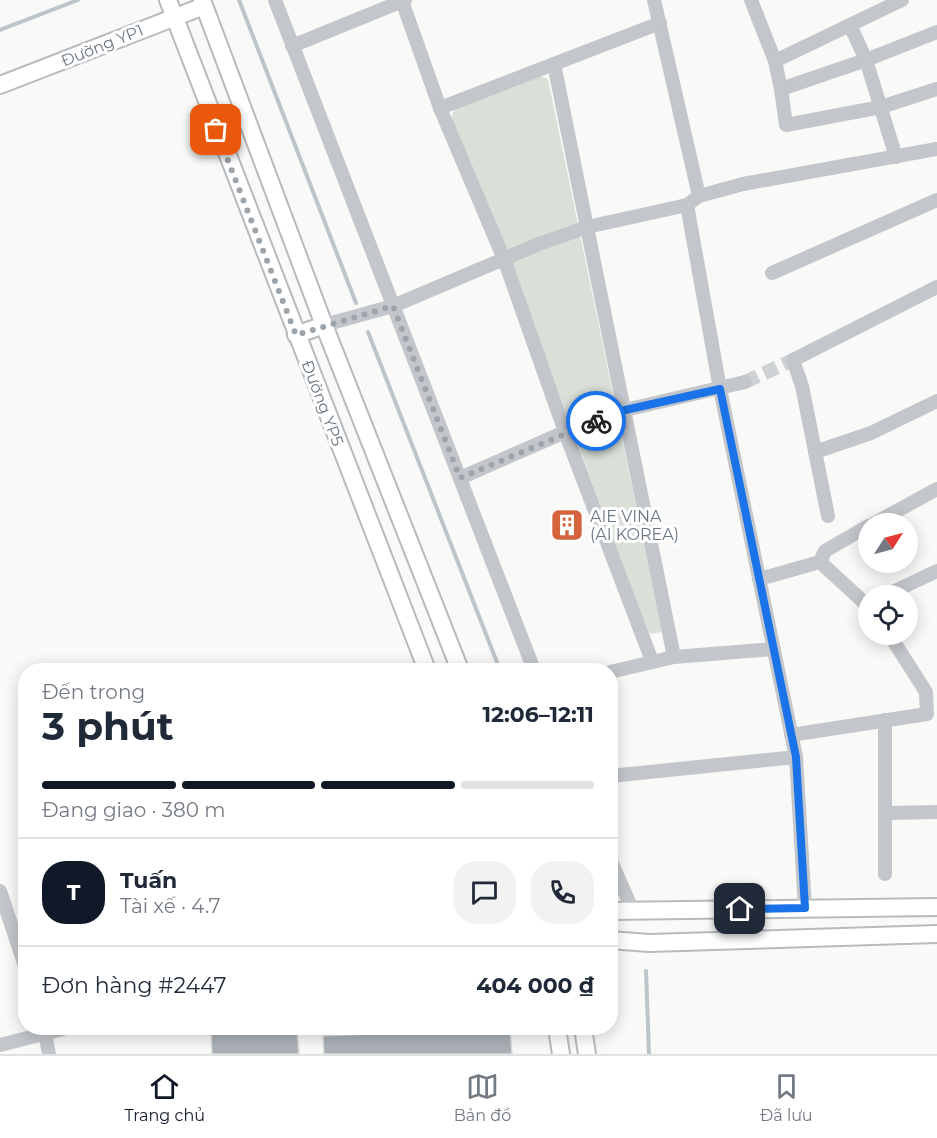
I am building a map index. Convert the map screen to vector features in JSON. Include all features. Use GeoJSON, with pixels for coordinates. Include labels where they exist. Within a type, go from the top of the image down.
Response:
{"type":"FeatureCollection","features":[{"type":"Feature","properties":{"kind":"main road","name":"Đường YP5"},"geometry":{"type":"LineString","coordinates":[[168,0],[172,17],[425,663]]}},
{"type":"Feature","properties":{"kind":"main road","name":"Đường YP5"},"geometry":{"type":"LineString","coordinates":[[203,3],[324,326],[457,663]]}},
{"type":"Feature","properties":{"kind":"main road","name":"Đường YP1"},"geometry":{"type":"LineString","coordinates":[[0,85],[203,3]]}},
{"type":"Feature","properties":{"kind":"main road"},"geometry":{"type":"LineString","coordinates":[[296,335],[324,326]]}},
{"type":"Feature","properties":{"kind":"main road"},"geometry":{"type":"LineString","coordinates":[[618,911],[937,908]]}},
{"type":"Feature","properties":{"kind":"main road"},"geometry":{"type":"LineString","coordinates":[[618,941],[649,943],[937,934]]}},
{"type":"Feature","properties":{"kind":"main road"},"geometry":{"type":"LineString","coordinates":[[557,1035],[561,1054]]}},
{"type":"Feature","properties":{"kind":"main road"},"geometry":{"type":"LineString","coordinates":[[584,1035],[587,1054]]}},
{"type":"Feature","properties":{"kind":"street"},"geometry":{"type":"LineString","coordinates":[[275,0],[531,663]]}},
{"type":"Feature","properties":{"kind":"street"},"geometry":{"type":"LineString","coordinates":[[751,0],[775,62],[786,125],[880,107],[937,89]]}},
{"type":"Feature","properties":{"kind":"street"},"geometry":{"type":"LineString","coordinates":[[775,62],[902,0]]}},
{"type":"Feature","properties":{"kind":"street"},"geometry":{"type":"LineString","coordinates":[[292,46],[404,1],[440,108],[504,259],[565,432],[652,661]]}},
{"type":"Feature","properties":{"kind":"street"},"geometry":{"type":"LineString","coordinates":[[656,1],[699,196]]}},
{"type":"Feature","properties":{"kind":"street"},"geometry":{"type":"LineString","coordinates":[[440,108],[660,22]]}},
{"type":"Feature","properties":{"kind":"street"},"geometry":{"type":"LineString","coordinates":[[850,25],[866,60],[896,157]]}},
{"type":"Feature","properties":{"kind":"street"},"geometry":{"type":"LineString","coordinates":[[781,89],[866,60],[937,32]]}},
{"type":"Feature","properties":{"kind":"street"},"geometry":{"type":"LineString","coordinates":[[554,64],[674,657]]}},
{"type":"Feature","properties":{"kind":"street"},"geometry":{"type":"LineString","coordinates":[[324,326],[393,306],[587,227],[687,205],[699,196],[743,184],[937,149]]}},
{"type":"Feature","properties":{"kind":"street"},"geometry":{"type":"LineString","coordinates":[[772,273],[937,200]]}},
{"type":"Feature","properties":{"kind":"street"},"geometry":{"type":"LineString","coordinates":[[687,205],[720,389],[796,757],[805,908]]}},
{"type":"Feature","properties":{"kind":"street"},"geometry":{"type":"LineString","coordinates":[[828,516],[802,386],[794,360],[937,287]]}},
{"type":"Feature","properties":{"kind":"street"},"geometry":{"type":"LineString","coordinates":[[460,478],[565,432],[625,410],[745,382]]}},
{"type":"Feature","properties":{"kind":"street"},"geometry":{"type":"LineString","coordinates":[[815,452],[870,433],[937,401]]}},
{"type":"Feature","properties":{"kind":"street"},"geometry":{"type":"LineString","coordinates":[[893,513],[937,489]]}},
{"type":"Feature","properties":{"kind":"street"},"geometry":{"type":"LineString","coordinates":[[759,579],[820,562],[825,551],[858,532]]}},
{"type":"Feature","properties":{"kind":"street"},"geometry":{"type":"LineString","coordinates":[[820,562],[858,596]]}},
{"type":"Feature","properties":{"kind":"street"},"geometry":{"type":"LineString","coordinates":[[907,585],[937,571]]}},
{"type":"Feature","properties":{"kind":"street"},"geometry":{"type":"LineString","coordinates":[[791,735],[932,714],[926,692],[897,645]]}},
{"type":"Feature","properties":{"kind":"street"},"geometry":{"type":"LineString","coordinates":[[618,670],[674,657],[774,649]]}},
{"type":"Feature","properties":{"kind":"street"},"geometry":{"type":"LineString","coordinates":[[885,720],[885,874]]}},
{"type":"Feature","properties":{"kind":"street"},"geometry":{"type":"LineString","coordinates":[[618,775],[796,757]]}},
{"type":"Feature","properties":{"kind":"street"},"geometry":{"type":"LineString","coordinates":[[885,813],[937,812]]}},
{"type":"Feature","properties":{"kind":"street"},"geometry":{"type":"LineString","coordinates":[[618,877],[633,910]]}},
{"type":"Feature","properties":{"kind":"street"},"geometry":{"type":"LineString","coordinates":[[0,891],[18,945]]}},
{"type":"Feature","properties":{"kind":"street"},"geometry":{"type":"LineString","coordinates":[[0,1046],[31,1035]]}},
{"type":"Feature","properties":{"kind":"street"},"geometry":{"type":"LineString","coordinates":[[46,1035],[50,1054]]}},
{"type":"Feature","properties":{"kind":"shaded area"},"geometry":{"type":"Polygon","coordinates":[[[538,75],[548,79],[662,632],[650,634],[640,612],[523,297],[451,120],[454,109],[538,75]]]}},
{"type":"Feature","properties":{"kind":"building"},"geometry":{"type":"Polygon","coordinates":[[[211,1035],[298,1035],[299,1054],[212,1054],[211,1035]]]}},
{"type":"Feature","properties":{"kind":"building"},"geometry":{"type":"Polygon","coordinates":[[[511,1035],[512,1054],[324,1054],[323,1036],[511,1035]]]}},
{"type":"Feature","properties":{"kind":"waterway"},"geometry":{"type":"LineString","coordinates":[[0,30],[78,0]]}},
{"type":"Feature","properties":{"kind":"waterway"},"geometry":{"type":"LineString","coordinates":[[239,0],[356,303]]}},
{"type":"Feature","properties":{"kind":"waterway"},"geometry":{"type":"LineString","coordinates":[[368,332],[497,663]]}},
{"type":"Feature","properties":{"kind":"waterway"},"geometry":{"type":"LineString","coordinates":[[646,971],[649,1054]]}},
{"type":"Feature","properties":{"kind":"tunnel"},"geometry":{"type":"LineString","coordinates":[[745,382],[793,360]]}},
{"type":"Feature","properties":{"kind":"way so far"},"geometry":{"type":"LineString","coordinates":[[216,130],[296,335],[393,306],[460,478],[565,432],[596,421]]}},
{"type":"Feature","properties":{"kind":"place","name":"AIE VINA (AI KOREA)"},"geometry":{"type":"Point","coordinates":[567,525]}},
{"type":"Feature","properties":{"kind":"route"},"geometry":{"type":"LineString","coordinates":[[596,421],[625,410],[720,389],[796,757],[805,908],[740,909]]}}]}
